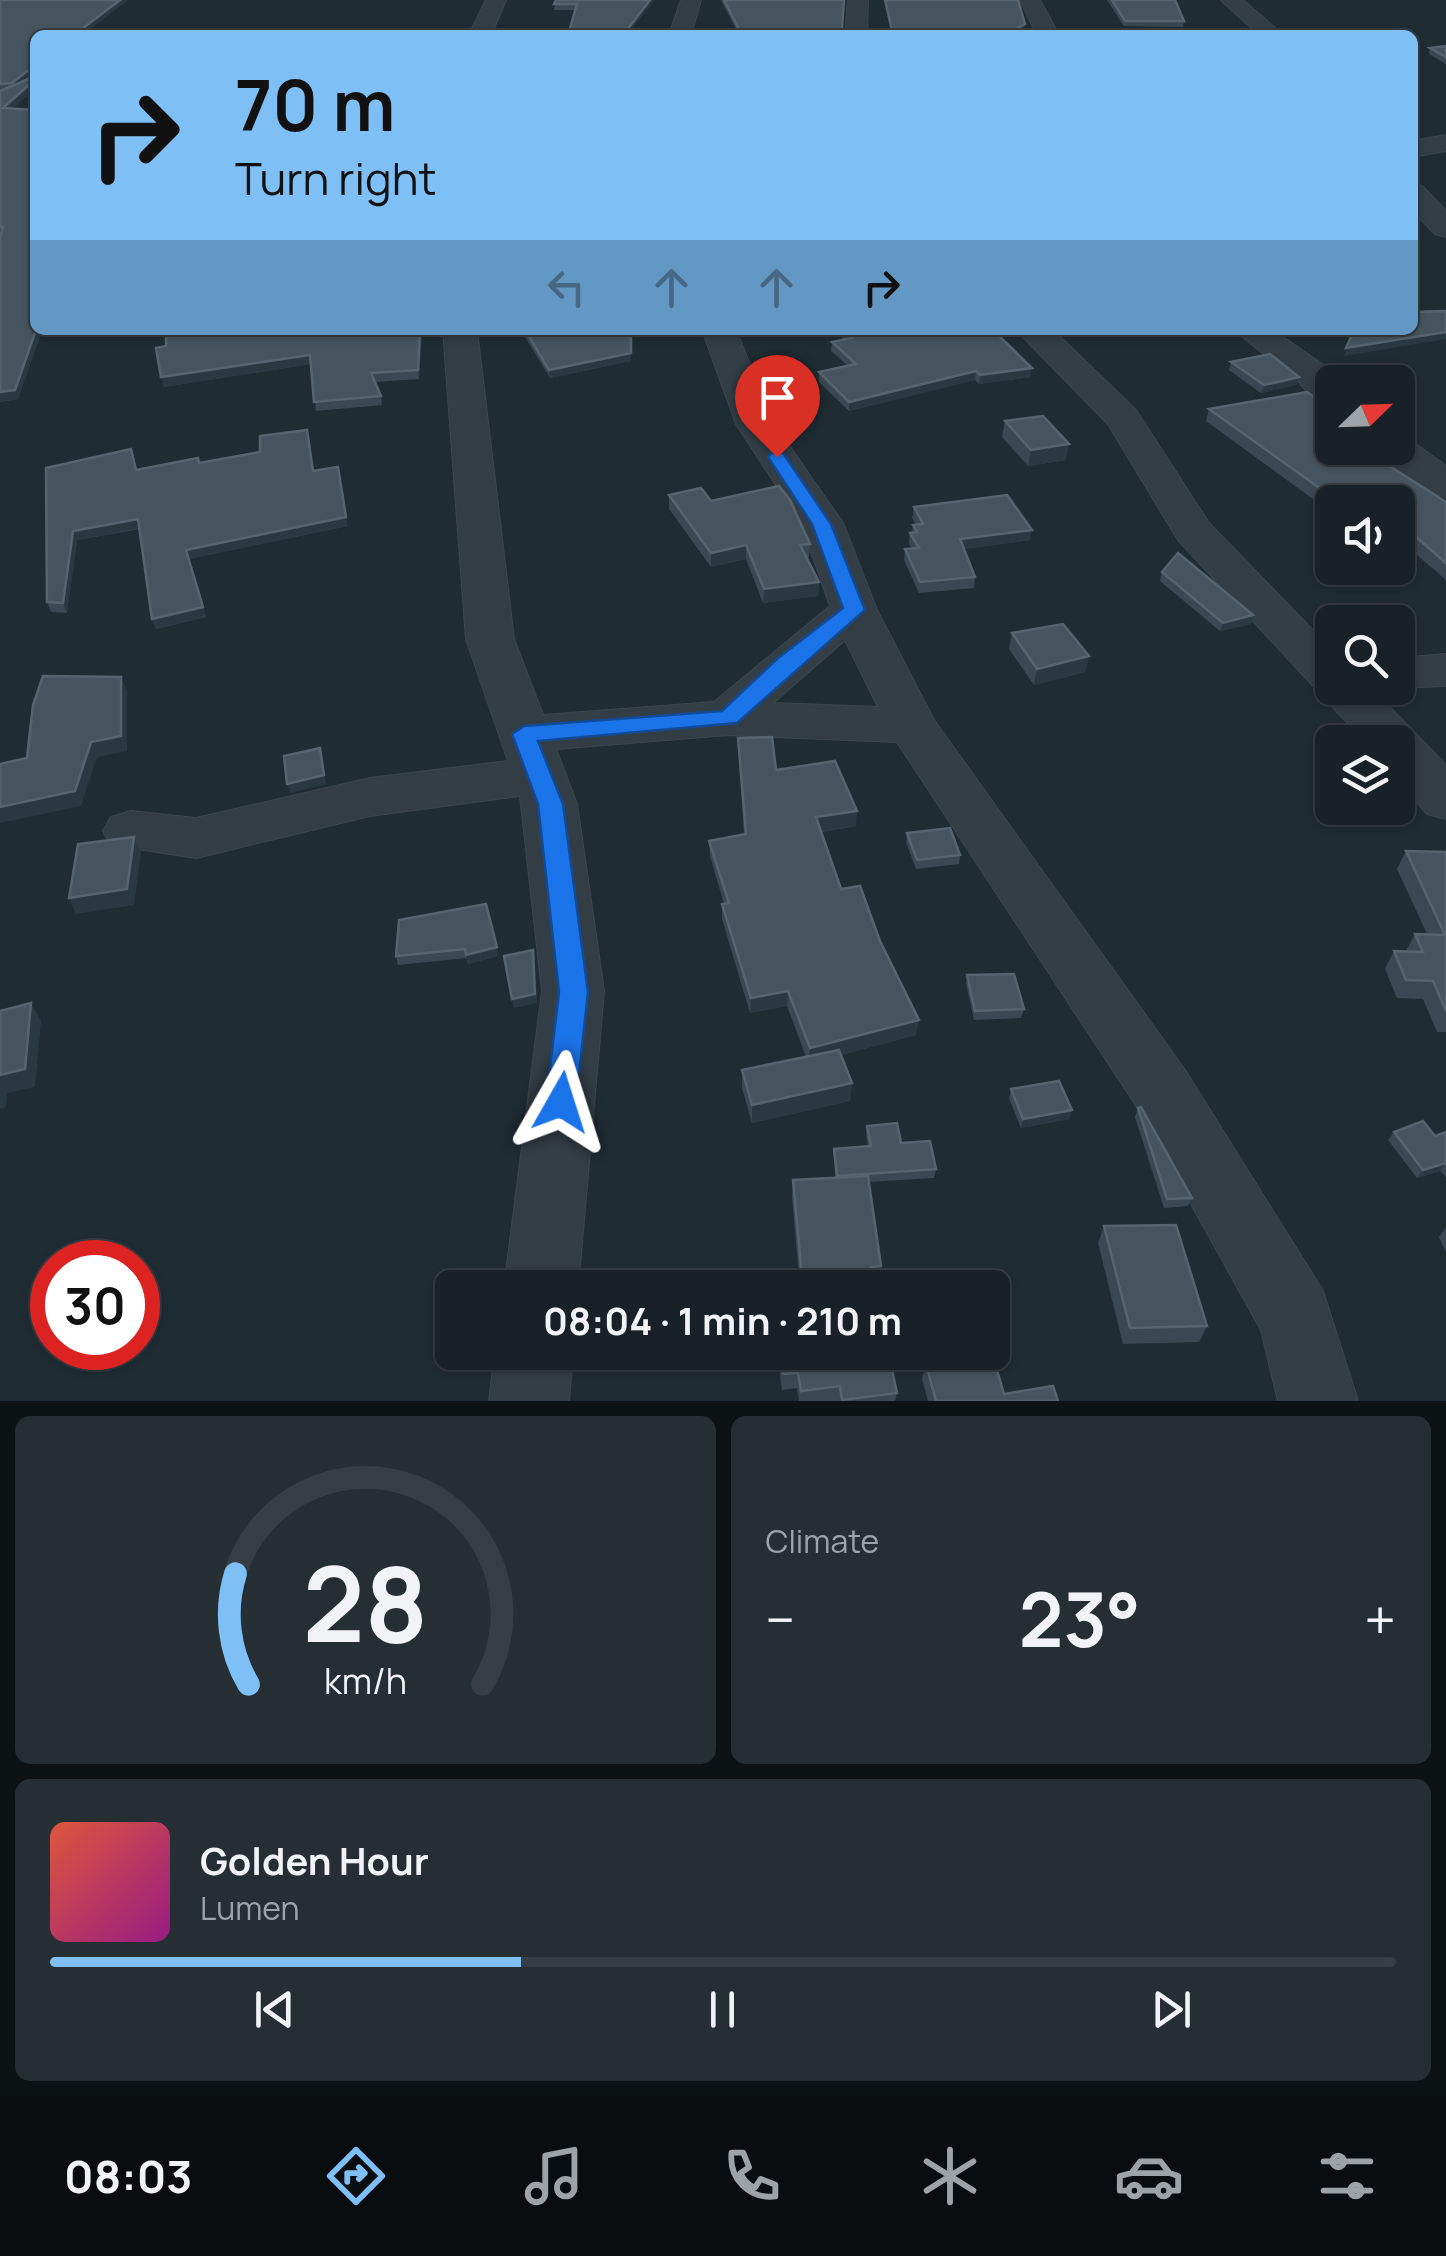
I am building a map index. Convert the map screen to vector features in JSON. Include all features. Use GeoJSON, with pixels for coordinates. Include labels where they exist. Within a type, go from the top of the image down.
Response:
{"type":"FeatureCollection","features":[{"type":"Feature","properties":{"kind":"street"},"geometry":{"type":"LineString","coordinates":[[482,30],[496,0]]}},
{"type":"Feature","properties":{"kind":"street"},"geometry":{"type":"LineString","coordinates":[[682,30],[691,0]]}},
{"type":"Feature","properties":{"kind":"street"},"geometry":{"type":"LineString","coordinates":[[856,30],[858,0]]}},
{"type":"Feature","properties":{"kind":"street"},"geometry":{"type":"LineString","coordinates":[[1030,0],[1045,30]]}},
{"type":"Feature","properties":{"kind":"street"},"geometry":{"type":"LineString","coordinates":[[1231,0],[1266,30]]}},
{"type":"Feature","properties":{"kind":"street"},"geometry":{"type":"LineString","coordinates":[[1418,148],[1446,143]]}},
{"type":"Feature","properties":{"kind":"street"},"geometry":{"type":"LineString","coordinates":[[1418,198],[1446,228]]}},
{"type":"Feature","properties":{"kind":"street"},"geometry":{"type":"LineString","coordinates":[[460,335],[490,639],[550,804],[574,992],[543,1270]]}},
{"type":"Feature","properties":{"kind":"street"},"geometry":{"type":"LineString","coordinates":[[721,335],[754,424],[822,524],[854,610],[912,726],[1162,1090],[1296,1318],[1318,1401]]}},
{"type":"Feature","properties":{"kind":"street"},"geometry":{"type":"LineString","coordinates":[[1037,335],[1123,418],[1193,531],[1315,660]]}},
{"type":"Feature","properties":{"kind":"street"},"geometry":{"type":"LineString","coordinates":[[1258,335],[1315,378]]}},
{"type":"Feature","properties":{"kind":"street"},"geometry":{"type":"LineString","coordinates":[[1415,462],[1446,485]]}},
{"type":"Feature","properties":{"kind":"street"},"geometry":{"type":"LineString","coordinates":[[728,718],[785,664],[854,610]]}},
{"type":"Feature","properties":{"kind":"street"},"geometry":{"type":"LineString","coordinates":[[1415,673],[1446,670]]}},
{"type":"Feature","properties":{"kind":"street"},"geometry":{"type":"LineString","coordinates":[[1358,705],[1378,725]]}},
{"type":"Feature","properties":{"kind":"street"},"geometry":{"type":"LineString","coordinates":[[131,831],[196,838],[532,754],[728,718],[912,726]]}},
{"type":"Feature","properties":{"kind":"street"},"geometry":{"type":"LineString","coordinates":[[1415,765],[1446,800]]}},
{"type":"Feature","properties":{"kind":"street"},"geometry":{"type":"LineString","coordinates":[[529,1401],[532,1370]]}},
{"type":"Feature","properties":{"kind":"building"},"geometry":{"type":"Polygon","coordinates":[[[0,0],[120,0],[81,30],[30,30],[30,69],[12,83],[0,84],[0,0]]]}},
{"type":"Feature","properties":{"kind":"building"},"geometry":{"type":"Polygon","coordinates":[[[556,0],[650,0],[627,30],[569,30],[577,4],[554,4],[556,0]]]}},
{"type":"Feature","properties":{"kind":"building"},"geometry":{"type":"Polygon","coordinates":[[[724,0],[844,0],[844,30],[739,30],[724,0]]]}},
{"type":"Feature","properties":{"kind":"building"},"geometry":{"type":"Polygon","coordinates":[[[885,0],[1018,0],[1025,24],[1014,30],[892,30],[885,0]]]}},
{"type":"Feature","properties":{"kind":"building"},"geometry":{"type":"Polygon","coordinates":[[[1112,0],[1175,0],[1184,21],[1125,21],[1112,0]]]}},
{"type":"Feature","properties":{"kind":"building"},"geometry":{"type":"Polygon","coordinates":[[[1446,46],[1446,57],[1430,48],[1446,46]]]}},
{"type":"Feature","properties":{"kind":"building"},"geometry":{"type":"Polygon","coordinates":[[[28,79],[30,82],[3,108],[30,110],[30,335],[34,335],[15,390],[0,392],[3,227],[0,91],[28,79]]]}},
{"type":"Feature","properties":{"kind":"building"},"geometry":{"type":"Polygon","coordinates":[[[1446,311],[1446,332],[1346,348],[1352,335],[1418,335],[1418,312],[1446,311]]]}},
{"type":"Feature","properties":{"kind":"building"},"geometry":{"type":"Polygon","coordinates":[[[166,335],[420,335],[418,370],[371,373],[381,396],[314,402],[310,355],[161,377],[156,348],[166,346],[166,335]]]}},
{"type":"Feature","properties":{"kind":"building"},"geometry":{"type":"Polygon","coordinates":[[[528,335],[631,335],[631,353],[549,370],[528,335]]]}},
{"type":"Feature","properties":{"kind":"building"},"geometry":{"type":"Polygon","coordinates":[[[849,335],[998,335],[1032,368],[980,375],[976,371],[849,402],[819,372],[856,364],[832,342],[852,338],[849,335]]]}},
{"type":"Feature","properties":{"kind":"building"},"geometry":{"type":"Polygon","coordinates":[[[1270,354],[1299,377],[1264,385],[1231,362],[1270,354]]]}},
{"type":"Feature","properties":{"kind":"building"},"geometry":{"type":"Polygon","coordinates":[[[1307,392],[1315,398],[1315,465],[1388,465],[1446,502],[1446,563],[1415,536],[1415,485],[1315,485],[1209,409],[1307,392]]]}},
{"type":"Feature","properties":{"kind":"building"},"geometry":{"type":"Polygon","coordinates":[[[1043,416],[1069,444],[1031,450],[1005,421],[1043,416]]]}},
{"type":"Feature","properties":{"kind":"building"},"geometry":{"type":"Polygon","coordinates":[[[307,430],[313,471],[338,467],[346,517],[186,550],[203,607],[152,619],[138,519],[73,531],[63,603],[47,602],[46,468],[131,449],[136,470],[198,458],[199,463],[260,452],[260,436],[307,430]]]}},
{"type":"Feature","properties":{"kind":"building"},"geometry":{"type":"Polygon","coordinates":[[[779,486],[790,500],[810,544],[800,545],[819,582],[764,589],[746,545],[711,553],[669,495],[701,488],[711,501],[779,486]]]}},
{"type":"Feature","properties":{"kind":"building"},"geometry":{"type":"Polygon","coordinates":[[[1007,495],[1032,530],[960,539],[975,577],[920,582],[905,549],[919,548],[910,533],[917,532],[913,525],[923,524],[914,507],[1007,495]]]}},
{"type":"Feature","properties":{"kind":"building"},"geometry":{"type":"Polygon","coordinates":[[[1178,553],[1253,615],[1223,623],[1162,572],[1178,553]]]}},
{"type":"Feature","properties":{"kind":"building"},"geometry":{"type":"Polygon","coordinates":[[[1063,624],[1089,656],[1037,669],[1012,633],[1063,624]]]}},
{"type":"Feature","properties":{"kind":"building"},"geometry":{"type":"Polygon","coordinates":[[[43,676],[121,677],[121,736],[91,742],[75,791],[0,807],[0,764],[27,758],[33,705],[43,676]]]}},
{"type":"Feature","properties":{"kind":"building"},"geometry":{"type":"Polygon","coordinates":[[[772,737],[776,770],[835,761],[857,811],[816,817],[841,889],[860,886],[880,941],[919,1020],[810,1048],[788,991],[751,998],[722,904],[729,903],[709,841],[746,834],[738,738],[772,737]]]}},
{"type":"Feature","properties":{"kind":"building"},"geometry":{"type":"Polygon","coordinates":[[[320,748],[324,775],[287,784],[284,756],[320,748]]]}},
{"type":"Feature","properties":{"kind":"building"},"geometry":{"type":"Polygon","coordinates":[[[950,828],[960,855],[917,860],[907,833],[950,828]]]}},
{"type":"Feature","properties":{"kind":"building"},"geometry":{"type":"Polygon","coordinates":[[[134,837],[127,889],[69,898],[78,844],[134,837]]]}},
{"type":"Feature","properties":{"kind":"building"},"geometry":{"type":"Polygon","coordinates":[[[1406,851],[1446,852],[1446,1011],[1433,981],[1406,980],[1394,951],[1423,952],[1415,934],[1445,935],[1406,851]]]}},
{"type":"Feature","properties":{"kind":"building"},"geometry":{"type":"Polygon","coordinates":[[[486,904],[497,947],[466,955],[465,949],[396,956],[399,920],[486,904]]]}},
{"type":"Feature","properties":{"kind":"building"},"geometry":{"type":"Polygon","coordinates":[[[533,950],[535,994],[512,999],[504,956],[533,950]]]}},
{"type":"Feature","properties":{"kind":"building"},"geometry":{"type":"Polygon","coordinates":[[[1014,974],[1024,1009],[975,1011],[967,975],[1014,974]]]}},
{"type":"Feature","properties":{"kind":"building"},"geometry":{"type":"Polygon","coordinates":[[[31,1003],[25,1069],[0,1075],[0,1011],[31,1003]]]}},
{"type":"Feature","properties":{"kind":"building"},"geometry":{"type":"Polygon","coordinates":[[[839,1050],[852,1083],[752,1105],[742,1070],[839,1050]]]}},
{"type":"Feature","properties":{"kind":"building"},"geometry":{"type":"Polygon","coordinates":[[[1059,1081],[1072,1110],[1023,1119],[1011,1089],[1059,1081]]]}},
{"type":"Feature","properties":{"kind":"building"},"geometry":{"type":"Polygon","coordinates":[[[1141,1107],[1192,1198],[1167,1199],[1138,1108],[1141,1107]]]}},
{"type":"Feature","properties":{"kind":"building"},"geometry":{"type":"Polygon","coordinates":[[[1423,1121],[1435,1136],[1446,1132],[1446,1163],[1423,1170],[1394,1132],[1423,1121]]]}},
{"type":"Feature","properties":{"kind":"building"},"geometry":{"type":"Polygon","coordinates":[[[897,1123],[901,1143],[930,1141],[936,1169],[837,1176],[834,1149],[871,1146],[867,1126],[897,1123]]]}},
{"type":"Feature","properties":{"kind":"building"},"geometry":{"type":"Polygon","coordinates":[[[868,1176],[881,1266],[872,1270],[801,1270],[793,1180],[868,1176]]]}},
{"type":"Feature","properties":{"kind":"building"},"geometry":{"type":"Polygon","coordinates":[[[1176,1225],[1207,1326],[1130,1328],[1104,1226],[1176,1225]]]}},
{"type":"Feature","properties":{"kind":"building"},"geometry":{"type":"Polygon","coordinates":[[[782,1370],[892,1370],[897,1393],[842,1400],[840,1386],[801,1391],[798,1373],[783,1374],[782,1370]]]}},
{"type":"Feature","properties":{"kind":"building"},"geometry":{"type":"Polygon","coordinates":[[[928,1370],[997,1370],[1004,1394],[1053,1386],[1058,1401],[936,1401],[928,1370]]]}},
{"type":"Feature","properties":{"kind":"route"},"geometry":{"type":"LineString","coordinates":[[561,1102],[574,992],[550,804],[524,734],[728,718],[785,664],[854,610],[822,524],[777,457]]}}]}
